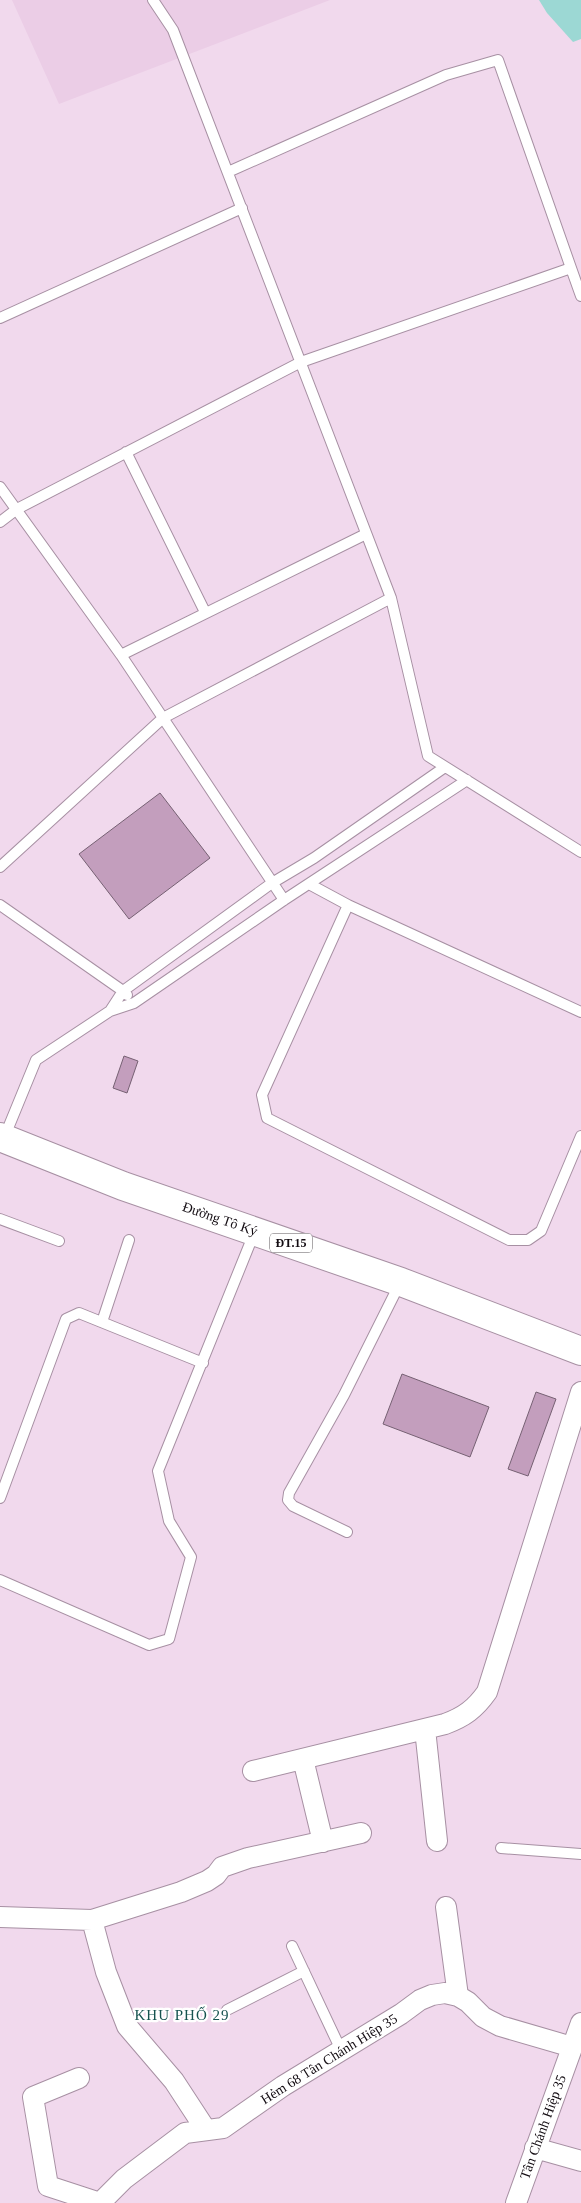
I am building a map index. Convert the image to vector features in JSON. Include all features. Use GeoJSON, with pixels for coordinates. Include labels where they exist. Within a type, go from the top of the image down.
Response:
{"type":"FeatureCollection","features":[{"type":"Feature","properties":{"kind":"main road","name":"Đường Tô Ký"},"geometry":{"type":"LineString","coordinates":[[2,1138],[124,1186],[401,1282],[581,1351]]}},
{"type":"Feature","properties":{"kind":"street"},"geometry":{"type":"LineString","coordinates":[[253,1771],[425,1729],[452,1721],[471,1712],[487,1692],[581,1392]]}},
{"type":"Feature","properties":{"kind":"street"},"geometry":{"type":"LineString","coordinates":[[425,1729],[437,1841]]}},
{"type":"Feature","properties":{"kind":"street"},"geometry":{"type":"LineString","coordinates":[[303,1759],[323,1842]]}},
{"type":"Feature","properties":{"kind":"street"},"geometry":{"type":"LineString","coordinates":[[0,1916],[92,1920],[207,1882],[222,1867],[248,1858],[361,1833]]}},
{"type":"Feature","properties":{"kind":"street"},"geometry":{"type":"LineString","coordinates":[[446,1907],[458,1996],[468,2002],[482,2017],[500,2026],[572,2047]]}},
{"type":"Feature","properties":{"kind":"street"},"geometry":{"type":"LineString","coordinates":[[92,1920],[106,1972],[127,2026],[174,2081],[206,2130]]}},
{"type":"Feature","properties":{"kind":"street","name":"Hẻm 68 Tân Chánh Hiệp 35"},"geometry":{"type":"LineString","coordinates":[[100,2203],[124,2179],[185,2133],[223,2128],[284,2086],[401,2014],[420,2000],[432,1995],[445,1993],[458,1996]]}},
{"type":"Feature","properties":{"kind":"street","name":"Tân Chánh Hiệp 35"},"geometry":{"type":"LineString","coordinates":[[516,2203],[581,2023]]}},
{"type":"Feature","properties":{"kind":"street"},"geometry":{"type":"LineString","coordinates":[[79,2078],[33,2097],[48,2186],[100,2203]]}},
{"type":"Feature","properties":{"kind":"street"},"geometry":{"type":"LineString","coordinates":[[535,2148],[581,2162]]}},
{"type":"Feature","properties":{"kind":"lane"},"geometry":{"type":"LineString","coordinates":[[153,0],[173,30],[391,598],[428,756],[581,852]]}},
{"type":"Feature","properties":{"kind":"lane"},"geometry":{"type":"LineString","coordinates":[[228,172],[446,75],[498,60],[581,296]]}},
{"type":"Feature","properties":{"kind":"lane"},"geometry":{"type":"LineString","coordinates":[[0,318],[242,208]]}},
{"type":"Feature","properties":{"kind":"lane"},"geometry":{"type":"LineString","coordinates":[[0,522],[17,509],[301,362],[571,268]]}},
{"type":"Feature","properties":{"kind":"lane"},"geometry":{"type":"LineString","coordinates":[[126,452],[205,612]]}},
{"type":"Feature","properties":{"kind":"lane"},"geometry":{"type":"LineString","coordinates":[[0,487],[121,655],[284,900]]}},
{"type":"Feature","properties":{"kind":"lane"},"geometry":{"type":"LineString","coordinates":[[121,655],[366,534]]}},
{"type":"Feature","properties":{"kind":"lane"},"geometry":{"type":"LineString","coordinates":[[0,867],[162,718],[391,598]]}},
{"type":"Feature","properties":{"kind":"lane"},"geometry":{"type":"LineString","coordinates":[[110,1011],[124,991],[272,883],[314,858],[445,767]]}},
{"type":"Feature","properties":{"kind":"lane"},"geometry":{"type":"LineString","coordinates":[[2,1138],[36,1060],[110,1011],[134,1003],[284,900],[467,780]]}},
{"type":"Feature","properties":{"kind":"lane"},"geometry":{"type":"LineString","coordinates":[[309,884],[348,905],[581,1012]]}},
{"type":"Feature","properties":{"kind":"lane"},"geometry":{"type":"LineString","coordinates":[[0,904],[124,991],[134,1003]]}},
{"type":"Feature","properties":{"kind":"lane"},"geometry":{"type":"LineString","coordinates":[[348,905],[262,1095],[267,1118],[509,1240],[528,1240],[541,1231],[581,1136]]}},
{"type":"Feature","properties":{"kind":"lane"},"geometry":{"type":"LineString","coordinates":[[0,1219],[59,1241]]}},
{"type":"Feature","properties":{"kind":"lane"},"geometry":{"type":"LineString","coordinates":[[0,1580],[149,1645],[169,1639],[191,1557],[169,1521],[158,1471],[255,1230]]}},
{"type":"Feature","properties":{"kind":"lane"},"geometry":{"type":"LineString","coordinates":[[102,1322],[129,1240]]}},
{"type":"Feature","properties":{"kind":"lane"},"geometry":{"type":"LineString","coordinates":[[347,1532],[292,1506],[288,1500],[289,1493],[344,1395],[401,1282]]}},
{"type":"Feature","properties":{"kind":"lane"},"geometry":{"type":"LineString","coordinates":[[0,1498],[66,1319],[79,1313],[203,1363]]}},
{"type":"Feature","properties":{"kind":"lane"},"geometry":{"type":"LineString","coordinates":[[501,1848],[581,1854]]}},
{"type":"Feature","properties":{"kind":"lane"},"geometry":{"type":"LineString","coordinates":[[292,1946],[341,2050]]}},
{"type":"Feature","properties":{"kind":"lane"},"geometry":{"type":"LineString","coordinates":[[227,2010],[304,1971]]}},
{"type":"Feature","properties":{"kind":"shaded area"},"geometry":{"type":"Polygon","coordinates":[[[12,0],[330,0],[59,104],[12,0]]]}},
{"type":"Feature","properties":{"kind":"shaded area"},"geometry":{"type":"Polygon","coordinates":[[[539,0],[581,0],[581,39],[573,42],[547,13],[539,0]]]}},
{"type":"Feature","properties":{"kind":"building"},"geometry":{"type":"Polygon","coordinates":[[[160,793],[210,858],[129,919],[79,854],[160,793]]]}},
{"type":"Feature","properties":{"kind":"building"},"geometry":{"type":"Polygon","coordinates":[[[124,1056],[138,1061],[127,1093],[113,1088],[124,1056]]]}},
{"type":"Feature","properties":{"kind":"building"},"geometry":{"type":"Polygon","coordinates":[[[402,1374],[489,1407],[470,1457],[383,1424],[402,1374]]]}},
{"type":"Feature","properties":{"kind":"building"},"geometry":{"type":"Polygon","coordinates":[[[536,1392],[556,1399],[528,1476],[508,1469],[536,1392]]]}},
{"type":"Feature","properties":{"kind":"district","name":"KHU PHỐ 29"},"geometry":{"type":"Point","coordinates":[182,2015]}}]}
